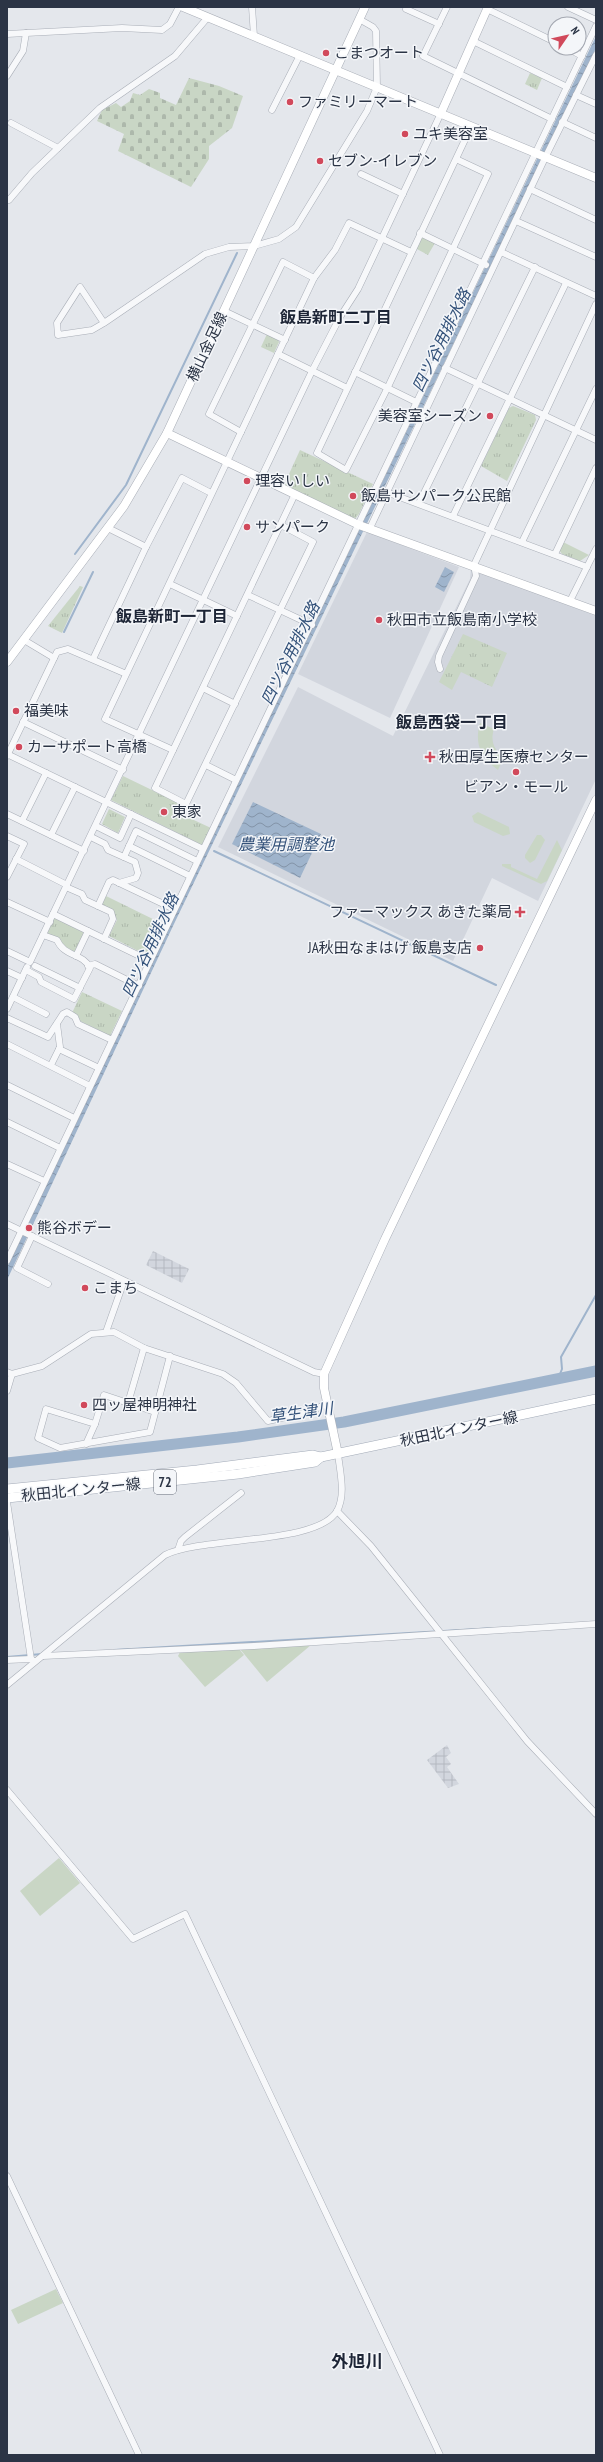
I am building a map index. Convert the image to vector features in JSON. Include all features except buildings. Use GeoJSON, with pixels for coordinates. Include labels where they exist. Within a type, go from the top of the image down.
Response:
{"type":"FeatureCollection","features":[{"type":"Feature","properties":{"kind":"main road","name":"秋田北インター線"},"geometry":{"type":"LineString","coordinates":[[7,1489],[197,1470],[313,1455],[321,1457],[596,1399]]}},
{"type":"Feature","properties":{"kind":"main road","name":"秋田北インター線"},"geometry":{"type":"LineString","coordinates":[[7,1498],[238,1474],[315,1462],[321,1457]]}},
{"type":"Feature","properties":{"kind":"street"},"geometry":{"type":"LineString","coordinates":[[7,34],[122,28],[162,30],[170,24],[179,7]]}},
{"type":"Feature","properties":{"kind":"street"},"geometry":{"type":"LineString","coordinates":[[183,7],[596,178]]}},
{"type":"Feature","properties":{"kind":"street"},"geometry":{"type":"LineString","coordinates":[[252,7],[254,36]]}},
{"type":"Feature","properties":{"kind":"street","name":"横山金足線"},"geometry":{"type":"LineString","coordinates":[[7,662],[132,494],[167,433],[365,7]]}},
{"type":"Feature","properties":{"kind":"street"},"geometry":{"type":"LineString","coordinates":[[407,7],[406,9],[439,24]]}},
{"type":"Feature","properties":{"kind":"street"},"geometry":{"type":"LineString","coordinates":[[447,7],[423,56],[459,75],[552,119]]}},
{"type":"Feature","properties":{"kind":"street"},"geometry":{"type":"LineString","coordinates":[[568,7],[596,20]]}},
{"type":"Feature","properties":{"kind":"street"},"geometry":{"type":"LineString","coordinates":[[7,1008],[26,970],[32,964],[43,935],[108,803],[312,371],[340,317],[358,289],[441,114],[488,8],[547,38]]}},
{"type":"Feature","properties":{"kind":"street"},"geometry":{"type":"LineString","coordinates":[[7,199],[9,200],[58,148],[100,108],[175,56],[208,17]]}},
{"type":"Feature","properties":{"kind":"street"},"geometry":{"type":"LineString","coordinates":[[104,323],[80,287],[57,323],[58,335],[92,330],[104,323],[205,254],[229,247],[254,246],[279,239],[296,227],[367,111],[377,87],[376,31],[373,27],[359,19]]}},
{"type":"Feature","properties":{"kind":"street"},"geometry":{"type":"LineString","coordinates":[[587,45],[596,26]]}},
{"type":"Feature","properties":{"kind":"street"},"geometry":{"type":"LineString","coordinates":[[7,76],[23,51],[26,33]]}},
{"type":"Feature","properties":{"kind":"street"},"geometry":{"type":"LineString","coordinates":[[473,42],[567,87]]}},
{"type":"Feature","properties":{"kind":"street"},"geometry":{"type":"LineString","coordinates":[[48,1284],[17,1268],[26,1233],[44,1182],[139,986],[236,780],[312,625],[364,526],[416,402],[484,264],[540,156],[562,122],[576,95],[593,68],[596,54]]}},
{"type":"Feature","properties":{"kind":"street"},"geometry":{"type":"LineString","coordinates":[[272,110],[300,55]]}},
{"type":"Feature","properties":{"kind":"street"},"geometry":{"type":"LineString","coordinates":[[364,526],[386,492],[492,268],[516,221],[530,189],[552,119],[582,56]]}},
{"type":"Feature","properties":{"kind":"street"},"geometry":{"type":"LineString","coordinates":[[576,95],[596,104]]}},
{"type":"Feature","properties":{"kind":"street"},"geometry":{"type":"LineString","coordinates":[[562,122],[596,138]]}},
{"type":"Feature","properties":{"kind":"street"},"geometry":{"type":"LineString","coordinates":[[11,124],[58,148]]}},
{"type":"Feature","properties":{"kind":"street"},"geometry":{"type":"LineString","coordinates":[[456,159],[488,174],[387,389],[346,470],[317,453],[410,252],[471,127]]}},
{"type":"Feature","properties":{"kind":"street"},"geometry":{"type":"LineString","coordinates":[[361,174],[403,194]]}},
{"type":"Feature","properties":{"kind":"street"},"geometry":{"type":"LineString","coordinates":[[530,189],[596,220]]}},
{"type":"Feature","properties":{"kind":"street"},"geometry":{"type":"LineString","coordinates":[[516,221],[596,257]]}},
{"type":"Feature","properties":{"kind":"street"},"geometry":{"type":"LineString","coordinates":[[174,750],[105,719],[124,673],[170,584],[211,493],[314,278],[335,250],[349,223],[410,252]]}},
{"type":"Feature","properties":{"kind":"street"},"geometry":{"type":"LineString","coordinates":[[420,233],[492,268]]}},
{"type":"Feature","properties":{"kind":"street"},"geometry":{"type":"LineString","coordinates":[[501,252],[596,296]]}},
{"type":"Feature","properties":{"kind":"street"},"geometry":{"type":"LineString","coordinates":[[241,432],[209,414],[283,262],[314,278]]}},
{"type":"Feature","properties":{"kind":"street"},"geometry":{"type":"LineString","coordinates":[[420,503],[535,267]]}},
{"type":"Feature","properties":{"kind":"street"},"geometry":{"type":"LineString","coordinates":[[453,516],[566,283]]}},
{"type":"Feature","properties":{"kind":"street"},"geometry":{"type":"LineString","coordinates":[[440,668],[439,656],[476,576],[474,565],[489,530],[596,304]]}},
{"type":"Feature","properties":{"kind":"street"},"geometry":{"type":"LineString","coordinates":[[224,311],[285,340]]}},
{"type":"Feature","properties":{"kind":"street"},"geometry":{"type":"LineString","coordinates":[[278,354],[347,388]]}},
{"type":"Feature","properties":{"kind":"street"},"geometry":{"type":"LineString","coordinates":[[445,368],[596,440]]}},
{"type":"Feature","properties":{"kind":"street"},"geometry":{"type":"LineString","coordinates":[[355,372],[416,402]]}},
{"type":"Feature","properties":{"kind":"street"},"geometry":{"type":"LineString","coordinates":[[522,542],[596,388]]}},
{"type":"Feature","properties":{"kind":"street"},"geometry":{"type":"LineString","coordinates":[[167,433],[364,526],[474,565],[596,611]]}},
{"type":"Feature","properties":{"kind":"street"},"geometry":{"type":"LineString","coordinates":[[555,554],[596,468]]}},
{"type":"Feature","properties":{"kind":"street"},"geometry":{"type":"LineString","coordinates":[[93,659],[146,548],[182,478],[211,493]]}},
{"type":"Feature","properties":{"kind":"street"},"geometry":{"type":"LineString","coordinates":[[386,492],[420,503],[587,567]]}},
{"type":"Feature","properties":{"kind":"street"},"geometry":{"type":"LineString","coordinates":[[281,525],[313,542],[186,804],[155,788],[295,494]]}},
{"type":"Feature","properties":{"kind":"street"},"geometry":{"type":"LineString","coordinates":[[108,528],[146,548]]}},
{"type":"Feature","properties":{"kind":"street"},"geometry":{"type":"LineString","coordinates":[[570,601],[596,549]]}},
{"type":"Feature","properties":{"kind":"street"},"geometry":{"type":"LineString","coordinates":[[170,584],[237,616]]}},
{"type":"Feature","properties":{"kind":"street"},"geometry":{"type":"LineString","coordinates":[[248,595],[312,625]]}},
{"type":"Feature","properties":{"kind":"street"},"geometry":{"type":"LineString","coordinates":[[24,640],[54,658]]}},
{"type":"Feature","properties":{"kind":"street"},"geometry":{"type":"LineString","coordinates":[[124,673],[68,649],[57,652],[7,755],[203,849]]}},
{"type":"Feature","properties":{"kind":"street"},"geometry":{"type":"LineString","coordinates":[[203,688],[235,704]]}},
{"type":"Feature","properties":{"kind":"street"},"geometry":{"type":"LineString","coordinates":[[23,722],[123,770]]}},
{"type":"Feature","properties":{"kind":"street"},"geometry":{"type":"LineString","coordinates":[[206,765],[236,780]]}},
{"type":"Feature","properties":{"kind":"street"},"geometry":{"type":"LineString","coordinates":[[22,821],[46,773]]}},
{"type":"Feature","properties":{"kind":"street"},"geometry":{"type":"LineString","coordinates":[[51,835],[75,787]]}},
{"type":"Feature","properties":{"kind":"street"},"geometry":{"type":"LineString","coordinates":[[43,1656],[165,1555],[178,1550],[302,1532],[330,1520],[337,1511],[342,1485],[324,1374],[388,1233],[596,800]]}},
{"type":"Feature","properties":{"kind":"street"},"geometry":{"type":"LineString","coordinates":[[7,814],[84,851]]}},
{"type":"Feature","properties":{"kind":"street"},"geometry":{"type":"LineString","coordinates":[[96,826],[120,838],[132,814]]}},
{"type":"Feature","properties":{"kind":"street"},"geometry":{"type":"LineString","coordinates":[[124,857],[136,832],[197,861]]}},
{"type":"Feature","properties":{"kind":"street"},"geometry":{"type":"LineString","coordinates":[[161,844],[167,832]]}},
{"type":"Feature","properties":{"kind":"street"},"geometry":{"type":"LineString","coordinates":[[7,836],[24,844],[7,877]]}},
{"type":"Feature","properties":{"kind":"street"},"geometry":{"type":"LineString","coordinates":[[91,837],[105,844],[108,850],[135,862],[138,873],[136,878],[120,883]]}},
{"type":"Feature","properties":{"kind":"street"},"geometry":{"type":"LineString","coordinates":[[129,846],[190,876]]}},
{"type":"Feature","properties":{"kind":"street"},"geometry":{"type":"LineString","coordinates":[[16,859],[82,894],[85,900],[111,912],[113,919],[104,939]]}},
{"type":"Feature","properties":{"kind":"street"},"geometry":{"type":"LineString","coordinates":[[98,906],[109,882],[114,880],[174,909]]}},
{"type":"Feature","properties":{"kind":"street"},"geometry":{"type":"LineString","coordinates":[[7,902],[50,922]]}},
{"type":"Feature","properties":{"kind":"street"},"geometry":{"type":"LineString","coordinates":[[53,914],[150,961]]}},
{"type":"Feature","properties":{"kind":"street"},"geometry":{"type":"LineString","coordinates":[[76,956],[88,931]]}},
{"type":"Feature","properties":{"kind":"street"},"geometry":{"type":"LineString","coordinates":[[26,970],[39,977],[41,982],[74,999],[90,968],[87,962],[61,949],[57,940],[43,935]]}},
{"type":"Feature","properties":{"kind":"street"},"geometry":{"type":"LineString","coordinates":[[7,951],[80,988]]}},
{"type":"Feature","properties":{"kind":"street"},"geometry":{"type":"LineString","coordinates":[[88,966],[95,964],[139,986]]}},
{"type":"Feature","properties":{"kind":"street"},"geometry":{"type":"LineString","coordinates":[[7,971],[22,978]]}},
{"type":"Feature","properties":{"kind":"street"},"geometry":{"type":"LineString","coordinates":[[10,1000],[46,1014]]}},
{"type":"Feature","properties":{"kind":"street"},"geometry":{"type":"LineString","coordinates":[[48,1037],[63,1014],[67,1012],[75,1018],[78,1024],[112,1040]]}},
{"type":"Feature","properties":{"kind":"street"},"geometry":{"type":"LineString","coordinates":[[7,1018],[48,1037],[59,1046],[99,1068]]}},
{"type":"Feature","properties":{"kind":"street"},"geometry":{"type":"LineString","coordinates":[[51,1065],[59,1046],[57,1024]]}},
{"type":"Feature","properties":{"kind":"street"},"geometry":{"type":"LineString","coordinates":[[7,1044],[90,1086]]}},
{"type":"Feature","properties":{"kind":"street"},"geometry":{"type":"LineString","coordinates":[[7,1086],[74,1118]]}},
{"type":"Feature","properties":{"kind":"street"},"geometry":{"type":"LineString","coordinates":[[7,1122],[60,1148]]}},
{"type":"Feature","properties":{"kind":"street"},"geometry":{"type":"LineString","coordinates":[[7,1164],[44,1182]]}},
{"type":"Feature","properties":{"kind":"street"},"geometry":{"type":"LineString","coordinates":[[7,1224],[314,1372],[324,1374]]}},
{"type":"Feature","properties":{"kind":"street"},"geometry":{"type":"LineString","coordinates":[[7,1261],[26,1233]]}},
{"type":"Feature","properties":{"kind":"street"},"geometry":{"type":"LineString","coordinates":[[106,1332],[124,1281]]}},
{"type":"Feature","properties":{"kind":"street"},"geometry":{"type":"LineString","coordinates":[[7,1391],[10,1373],[42,1366],[91,1334],[114,1332],[128,1338],[144,1348],[223,1374],[236,1382],[268,1421],[328,1406]]}},
{"type":"Feature","properties":{"kind":"street"},"geometry":{"type":"LineString","coordinates":[[128,1403],[144,1348]]}},
{"type":"Feature","properties":{"kind":"street"},"geometry":{"type":"LineString","coordinates":[[95,1424],[46,1409],[38,1438],[60,1448],[150,1432],[170,1356]]}},
{"type":"Feature","properties":{"kind":"street"},"geometry":{"type":"LineString","coordinates":[[86,1444],[95,1424],[104,1395],[155,1412]]}},
{"type":"Feature","properties":{"kind":"street"},"geometry":{"type":"LineString","coordinates":[[178,1550],[185,1537],[241,1493]]}},
{"type":"Feature","properties":{"kind":"street"},"geometry":{"type":"LineString","coordinates":[[7,1502],[32,1658]]}},
{"type":"Feature","properties":{"kind":"street"},"geometry":{"type":"LineString","coordinates":[[337,1511],[371,1546],[443,1634],[527,1741],[596,1814]]}},
{"type":"Feature","properties":{"kind":"street"},"geometry":{"type":"LineString","coordinates":[[7,1660],[43,1656],[596,1624]]}},
{"type":"Feature","properties":{"kind":"street"},"geometry":{"type":"LineString","coordinates":[[7,1686],[32,1658]]}},
{"type":"Feature","properties":{"kind":"street"},"geometry":{"type":"LineString","coordinates":[[7,1790],[133,1939],[185,1914],[440,2455]]}},
{"type":"Feature","properties":{"kind":"street"},"geometry":{"type":"LineString","coordinates":[[7,2176],[139,2455]]}},
{"type":"Feature","properties":{"kind":"shaded area","name":"秋田市立飯島南小学校"},"geometry":{"type":"Polygon","coordinates":[[[367,532],[459,567],[390,718],[298,674],[367,532]]]}},
{"type":"Feature","properties":{"kind":"shaded area","name":"秋田厚生医療センター"},"geometry":{"type":"Polygon","coordinates":[[[471,568],[596,616],[596,779],[538,901],[492,878],[453,961],[218,847],[298,687],[393,736],[470,579],[471,568]]]}},
{"type":"Feature","properties":{"kind":"shaded area"},"geometry":{"type":"Polygon","coordinates":[[[153,1251],[189,1269],[182,1283],[146,1265],[153,1251]]]}},
{"type":"Feature","properties":{"kind":"shaded area"},"geometry":{"type":"Polygon","coordinates":[[[447,1745],[451,1753],[446,1757],[451,1764],[447,1767],[459,1784],[448,1788],[427,1760],[447,1745]]]}},
{"type":"Feature","properties":{"kind":"green space"},"geometry":{"type":"Polygon","coordinates":[[[530,73],[542,78],[537,90],[525,84],[530,73]]]}},
{"type":"Feature","properties":{"kind":"green space"},"geometry":{"type":"Polygon","coordinates":[[[189,78],[219,86],[243,96],[232,128],[209,146],[209,159],[191,187],[118,151],[124,134],[97,121],[102,110],[116,103],[121,107],[130,101],[133,93],[140,95],[149,89],[160,93],[160,98],[176,105],[189,78]]]}},
{"type":"Feature","properties":{"kind":"green space"},"geometry":{"type":"Polygon","coordinates":[[[424,237],[435,243],[428,255],[415,248],[421,238],[424,237]]]}},
{"type":"Feature","properties":{"kind":"green space"},"geometry":{"type":"Polygon","coordinates":[[[267,334],[278,339],[279,342],[274,353],[261,347],[267,334]]]}},
{"type":"Feature","properties":{"kind":"green space"},"geometry":{"type":"Polygon","coordinates":[[[513,406],[535,415],[536,420],[507,481],[481,466],[509,408],[513,406]]]}},
{"type":"Feature","properties":{"kind":"green space"},"geometry":{"type":"Polygon","coordinates":[[[300,450],[373,484],[359,514],[355,519],[284,485],[300,450]]]}},
{"type":"Feature","properties":{"kind":"green space"},"geometry":{"type":"Polygon","coordinates":[[[563,542],[589,555],[580,561],[562,554],[559,550],[563,542]]]}},
{"type":"Feature","properties":{"kind":"green space"},"geometry":{"type":"Polygon","coordinates":[[[80,586],[83,587],[62,633],[48,626],[80,586]]]}},
{"type":"Feature","properties":{"kind":"green space"},"geometry":{"type":"Polygon","coordinates":[[[463,634],[507,653],[492,687],[461,672],[452,690],[439,682],[463,634]]]}},
{"type":"Feature","properties":{"kind":"green space"},"geometry":{"type":"Polygon","coordinates":[[[480,723],[494,729],[492,737],[495,748],[504,757],[498,770],[487,761],[480,750],[478,731],[480,723]]]}},
{"type":"Feature","properties":{"kind":"green space"},"geometry":{"type":"Polygon","coordinates":[[[123,776],[185,806],[181,814],[211,828],[202,845],[111,800],[123,776]]]}},
{"type":"Feature","properties":{"kind":"green space"},"geometry":{"type":"Polygon","coordinates":[[[109,809],[125,817],[118,833],[102,824],[109,809]]]}},
{"type":"Feature","properties":{"kind":"green space"},"geometry":{"type":"Polygon","coordinates":[[[478,812],[509,827],[510,834],[503,836],[474,822],[472,816],[478,812]]]}},
{"type":"Feature","properties":{"kind":"green space"},"geometry":{"type":"Polygon","coordinates":[[[537,835],[541,835],[545,840],[535,860],[530,863],[525,858],[525,855],[537,835]]]}},
{"type":"Feature","properties":{"kind":"green space"},"geometry":{"type":"Polygon","coordinates":[[[557,840],[562,850],[547,881],[541,884],[502,866],[502,864],[511,864],[511,867],[537,879],[557,840]]]}},
{"type":"Feature","properties":{"kind":"green space"},"geometry":{"type":"Polygon","coordinates":[[[106,896],[161,923],[146,955],[109,936],[117,920],[112,910],[102,904],[106,896]]]}},
{"type":"Feature","properties":{"kind":"green space"},"geometry":{"type":"Polygon","coordinates":[[[54,918],[84,932],[75,952],[63,947],[47,934],[54,918]]]}},
{"type":"Feature","properties":{"kind":"green space"},"geometry":{"type":"Polygon","coordinates":[[[82,992],[122,1011],[110,1036],[80,1021],[78,1016],[72,1013],[82,992]]]}},
{"type":"Feature","properties":{"kind":"green space"},"geometry":{"type":"Polygon","coordinates":[[[311,1645],[267,1682],[240,1649],[311,1645]]]}},
{"type":"Feature","properties":{"kind":"green space"},"geometry":{"type":"Polygon","coordinates":[[[239,1649],[244,1655],[205,1687],[178,1656],[180,1652],[239,1649]]]}},
{"type":"Feature","properties":{"kind":"green space"},"geometry":{"type":"Polygon","coordinates":[[[59,1858],[80,1883],[40,1916],[20,1891],[59,1858]]]}},
{"type":"Feature","properties":{"kind":"green space"},"geometry":{"type":"Polygon","coordinates":[[[56,2289],[63,2303],[18,2324],[11,2310],[56,2289]]]}},
{"type":"Feature","properties":{"kind":"water","name":"四ツ谷用排水路"},"geometry":{"type":"Polygon","coordinates":[[[596,36],[596,48],[173,926],[7,1280],[7,1268],[24,1229],[596,36]]]}},
{"type":"Feature","properties":{"kind":"water"},"geometry":{"type":"Polygon","coordinates":[[[445,567],[454,572],[444,592],[435,587],[445,567]]]}},
{"type":"Feature","properties":{"kind":"water","name":"農業用調整池"},"geometry":{"type":"Polygon","coordinates":[[[253,802],[321,834],[300,878],[232,844],[253,802]]]}},
{"type":"Feature","properties":{"kind":"waterway"},"geometry":{"type":"LineString","coordinates":[[75,554],[126,485],[237,253]]}},
{"type":"Feature","properties":{"kind":"waterway"},"geometry":{"type":"LineString","coordinates":[[64,632],[93,572]]}},
{"type":"Feature","properties":{"kind":"waterway"},"geometry":{"type":"LineString","coordinates":[[214,851],[496,985]]}},
{"type":"Feature","properties":{"kind":"waterway"},"geometry":{"type":"LineString","coordinates":[[558,1379],[562,1369],[561,1357],[596,1295]]}},
{"type":"Feature","properties":{"kind":"waterway","name":"草生津川"},"geometry":{"type":"LineString","coordinates":[[7,1463],[238,1437],[344,1422],[596,1371]]}},
{"type":"Feature","properties":{"kind":"waterway"},"geometry":{"type":"LineString","coordinates":[[114,1650],[495,1628]]}},
{"type":"Feature","properties":{"kind":"waterway"},"geometry":{"type":"LineString","coordinates":[[7,1657],[42,1654]]}},
{"type":"Feature","properties":{"kind":"place","name":"こまつオート"},"geometry":{"type":"Point","coordinates":[326,53]}},
{"type":"Feature","properties":{"kind":"place","name":"ファミリーマート"},"geometry":{"type":"Point","coordinates":[290,102]}},
{"type":"Feature","properties":{"kind":"place","name":"ユキ美容室"},"geometry":{"type":"Point","coordinates":[405,134]}},
{"type":"Feature","properties":{"kind":"place","name":"セブン-イレブン"},"geometry":{"type":"Point","coordinates":[320,161]}},
{"type":"Feature","properties":{"kind":"place","name":"美容室シーズン"},"geometry":{"type":"Point","coordinates":[490,416]}},
{"type":"Feature","properties":{"kind":"place","name":"理容いしい"},"geometry":{"type":"Point","coordinates":[247,481]}},
{"type":"Feature","properties":{"kind":"place","name":"飯島サンパーク公民館"},"geometry":{"type":"Point","coordinates":[353,496]}},
{"type":"Feature","properties":{"kind":"place","name":"サンパーク"},"geometry":{"type":"Point","coordinates":[247,527]}},
{"type":"Feature","properties":{"kind":"place","name":"秋田市立飯島南小学校"},"geometry":{"type":"Point","coordinates":[379,620]}},
{"type":"Feature","properties":{"kind":"place","name":"福美味"},"geometry":{"type":"Point","coordinates":[16,711]}},
{"type":"Feature","properties":{"kind":"place","name":"カーサポート高橋"},"geometry":{"type":"Point","coordinates":[19,747]}},
{"type":"Feature","properties":{"kind":"place","name":"秋田厚生医療センター"},"geometry":{"type":"Point","coordinates":[430,757]}},
{"type":"Feature","properties":{"kind":"place","name":"ビアン・モール"},"geometry":{"type":"Point","coordinates":[516,772]}},
{"type":"Feature","properties":{"kind":"place","name":"東家"},"geometry":{"type":"Point","coordinates":[164,812]}},
{"type":"Feature","properties":{"kind":"place","name":"ファーマックス あきた薬局"},"geometry":{"type":"Point","coordinates":[520,912]}},
{"type":"Feature","properties":{"kind":"place","name":"JA秋田なまはげ 飯島支店"},"geometry":{"type":"Point","coordinates":[480,948]}},
{"type":"Feature","properties":{"kind":"place","name":"熊谷ボデー"},"geometry":{"type":"Point","coordinates":[29,1228]}},
{"type":"Feature","properties":{"kind":"place","name":"こまち"},"geometry":{"type":"Point","coordinates":[85,1288]}},
{"type":"Feature","properties":{"kind":"place","name":"四ッ屋神明神社"},"geometry":{"type":"Point","coordinates":[84,1405]}},
{"type":"Feature","properties":{"kind":"district","name":"飯島新町二丁目"},"geometry":{"type":"Point","coordinates":[336,317]}},
{"type":"Feature","properties":{"kind":"district","name":"飯島新町一丁目"},"geometry":{"type":"Point","coordinates":[172,616]}},
{"type":"Feature","properties":{"kind":"district","name":"飯島西袋一丁目"},"geometry":{"type":"Point","coordinates":[452,722]}},
{"type":"Feature","properties":{"kind":"district","name":"外旭川"},"geometry":{"type":"Point","coordinates":[357,2361]}}]}
